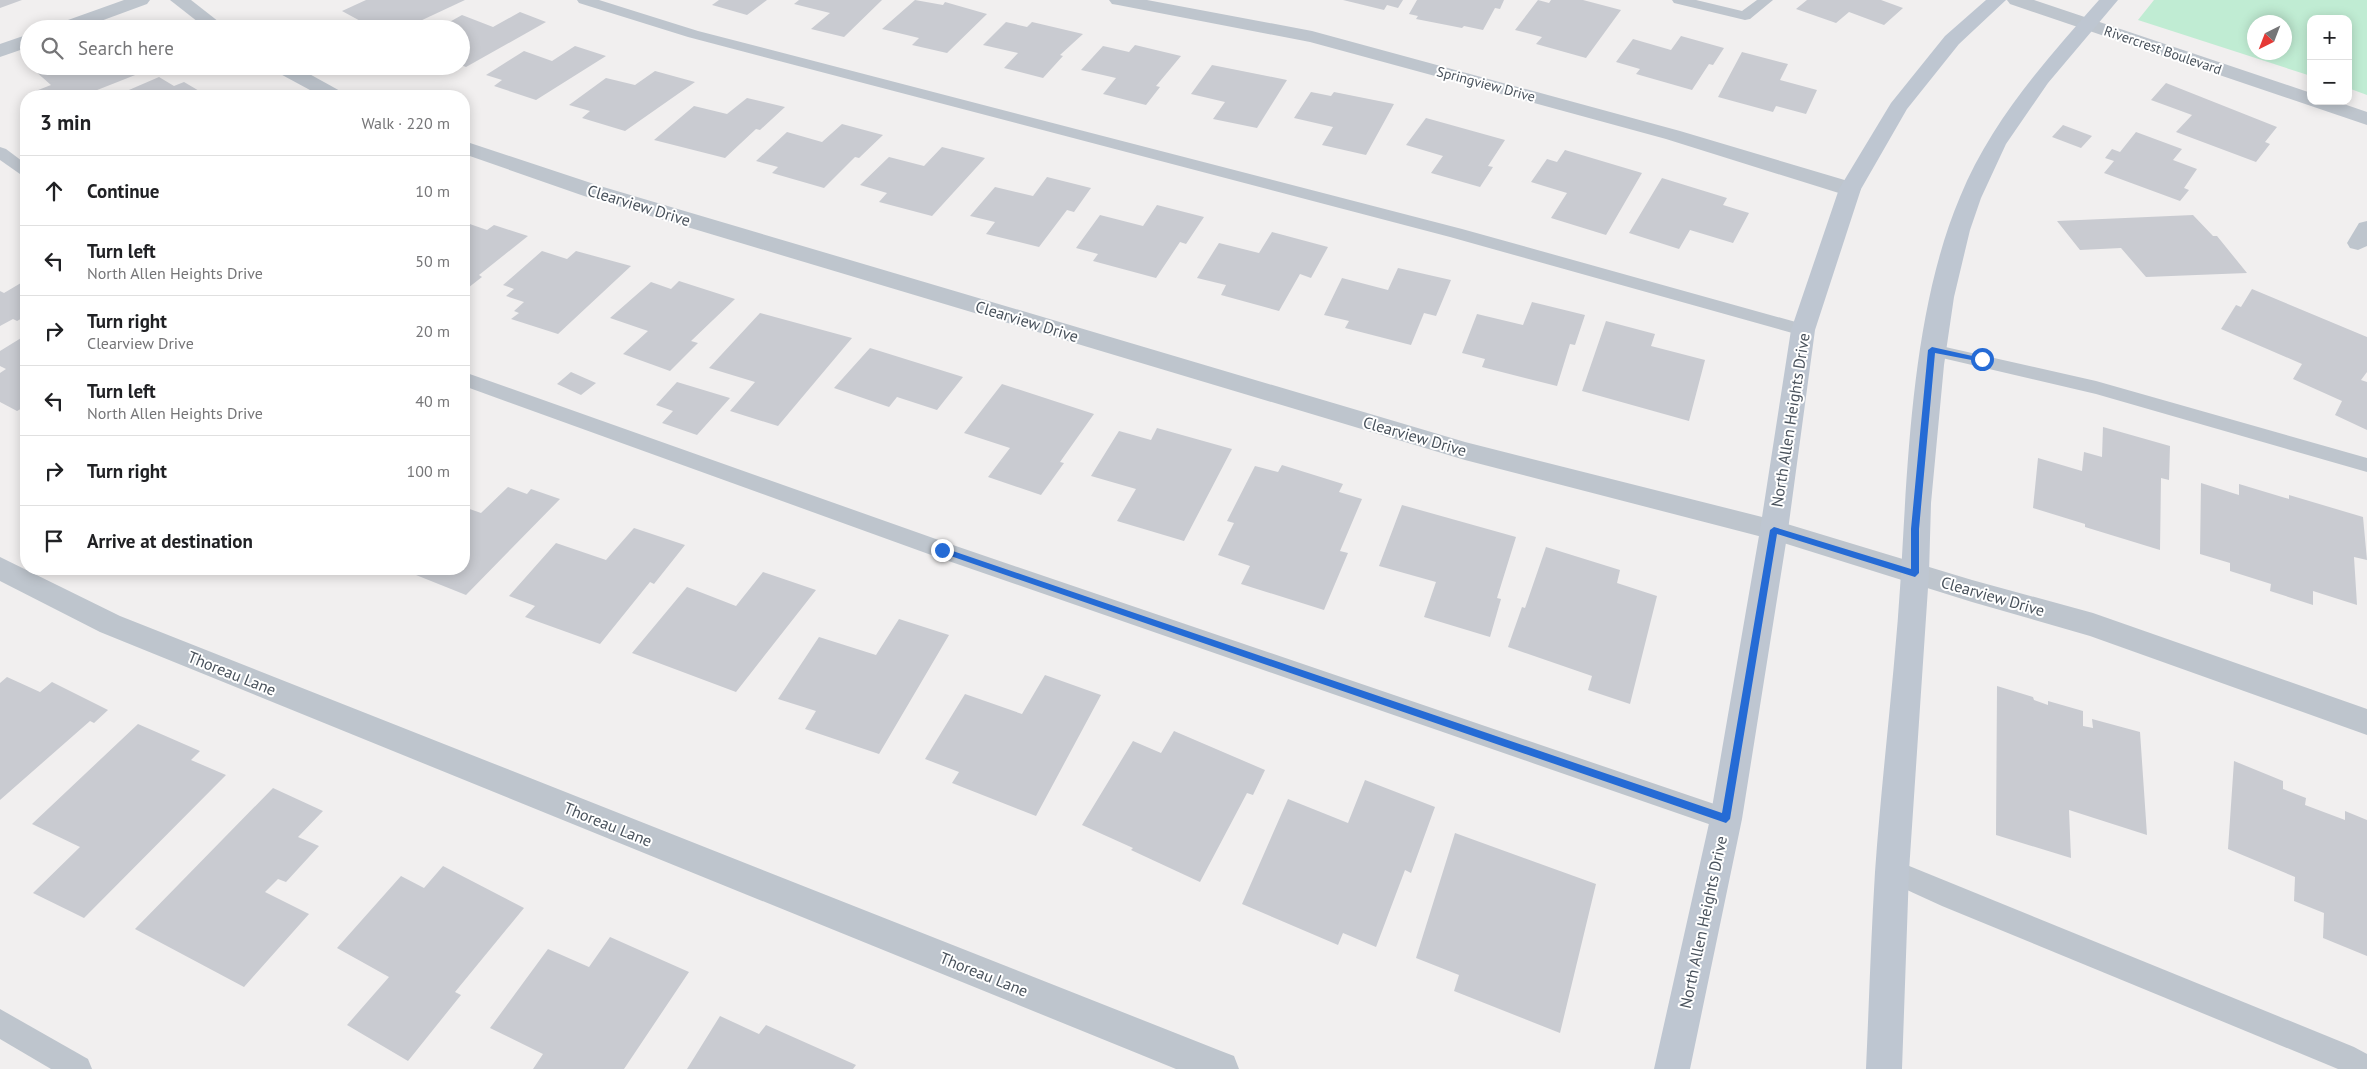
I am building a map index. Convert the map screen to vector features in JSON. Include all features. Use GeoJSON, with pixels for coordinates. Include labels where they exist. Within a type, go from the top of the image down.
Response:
{"type":"FeatureCollection","features":[{"type":"Feature","properties":{"kind":"main road","name":"North Allen Heights Drive"},"geometry":{"type":"LineString","coordinates":[[1672,1069],[1726,819],[1774,530],[1803,330],[1850,189],[1898,107],[1952,40],[1997,0]]}},
{"type":"Feature","properties":{"kind":"main road"},"geometry":{"type":"LineString","coordinates":[[1884,1069],[1892,871],[1915,573],[1915,529],[1932,350],[1956,236],[1984,165],[2021,106],[2087,24],[2109,0]]}},
{"type":"Feature","properties":{"kind":"street"},"geometry":{"type":"LineString","coordinates":[[86,20],[141,0]]}},
{"type":"Feature","properties":{"kind":"street"},"geometry":{"type":"LineString","coordinates":[[179,0],[207,20]]}},
{"type":"Feature","properties":{"kind":"street","name":"Springview Drive"},"geometry":{"type":"LineString","coordinates":[[1118,0],[1312,38],[1672,135],[1850,189]]}},
{"type":"Feature","properties":{"kind":"street","name":"Rivercrest Boulevard"},"geometry":{"type":"LineString","coordinates":[[2016,0],[2307,99]]}},
{"type":"Feature","properties":{"kind":"street"},"geometry":{"type":"LineString","coordinates":[[0,51],[20,43]]}},
{"type":"Feature","properties":{"kind":"street"},"geometry":{"type":"LineString","coordinates":[[296,75],[323,90]]}},
{"type":"Feature","properties":{"kind":"street"},"geometry":{"type":"LineString","coordinates":[[2327,105],[2367,119]]}},
{"type":"Feature","properties":{"kind":"street","name":"Clearview Drive"},"geometry":{"type":"LineString","coordinates":[[470,149],[592,191],[1465,451],[1774,530],[2093,625],[2367,722]]}},
{"type":"Feature","properties":{"kind":"street","name":"Thoreau Lane"},"geometry":{"type":"LineString","coordinates":[[0,568],[110,624],[1221,1069]]}},
{"type":"Feature","properties":{"kind":"lane"},"geometry":{"type":"LineString","coordinates":[[584,0],[693,34],[1456,233],[1803,330]]}},
{"type":"Feature","properties":{"kind":"lane"},"geometry":{"type":"LineString","coordinates":[[1679,0],[1745,16],[1766,0]]}},
{"type":"Feature","properties":{"kind":"lane"},"geometry":{"type":"LineString","coordinates":[[0,152],[20,167]]}},
{"type":"Feature","properties":{"kind":"lane"},"geometry":{"type":"LineString","coordinates":[[1932,350],[1982,359],[2190,414],[2367,465]]}},
{"type":"Feature","properties":{"kind":"lane"},"geometry":{"type":"LineString","coordinates":[[470,381],[942,550],[1726,819]]}},
{"type":"Feature","properties":{"kind":"lane"},"geometry":{"type":"LineString","coordinates":[[1892,871],[1950,897],[2344,1057],[2367,1069]]}},
{"type":"Feature","properties":{"kind":"lane"},"geometry":{"type":"LineString","coordinates":[[0,1023],[78,1069]]}},
{"type":"Feature","properties":{"kind":"green space"},"geometry":{"type":"Polygon","coordinates":[[[2154,0],[2367,0],[2367,95],[2352,89],[2352,15],[2307,15],[2307,75],[2262,60],[2292,60],[2292,15],[2247,15],[2247,55],[2138,20],[2154,0]]]}},
{"type":"Feature","properties":{"kind":"building"},"geometry":{"type":"Polygon","coordinates":[[[0,0],[22,0],[0,8],[0,0]]]}},
{"type":"Feature","properties":{"kind":"building"},"geometry":{"type":"Polygon","coordinates":[[[366,0],[465,0],[422,20],[358,20],[342,11],[366,0]]]}},
{"type":"Feature","properties":{"kind":"building"},"geometry":{"type":"Polygon","coordinates":[[[719,0],[767,0],[747,15],[712,5],[719,0]]]}},
{"type":"Feature","properties":{"kind":"building"},"geometry":{"type":"Polygon","coordinates":[[[799,0],[882,0],[844,37],[811,29],[830,13],[794,4],[799,0]]]}},
{"type":"Feature","properties":{"kind":"building"},"geometry":{"type":"Polygon","coordinates":[[[915,0],[943,5],[945,2],[987,14],[947,53],[912,45],[919,38],[882,29],[915,0]]]}},
{"type":"Feature","properties":{"kind":"building"},"geometry":{"type":"Polygon","coordinates":[[[1343,0],[1403,0],[1398,8],[1387,5],[1384,10],[1343,0]]]}},
{"type":"Feature","properties":{"kind":"building"},"geometry":{"type":"Polygon","coordinates":[[[1417,0],[1504,0],[1500,9],[1495,8],[1483,30],[1416,19],[1418,16],[1409,14],[1417,0]]]}},
{"type":"Feature","properties":{"kind":"building"},"geometry":{"type":"Polygon","coordinates":[[[1538,0],[1549,3],[1551,0],[1583,0],[1621,10],[1586,58],[1536,44],[1542,37],[1515,30],[1538,0]]]}},
{"type":"Feature","properties":{"kind":"building"},"geometry":{"type":"Polygon","coordinates":[[[1807,0],[1881,0],[1903,8],[1884,25],[1849,12],[1836,23],[1796,9],[1807,0]]]}},
{"type":"Feature","properties":{"kind":"building"},"geometry":{"type":"Polygon","coordinates":[[[520,12],[546,22],[470,65],[470,20],[453,20],[462,15],[493,27],[520,12]]]}},
{"type":"Feature","properties":{"kind":"building"},"geometry":{"type":"Polygon","coordinates":[[[1006,22],[1027,27],[1032,22],[1083,34],[1060,55],[1063,56],[1043,78],[1004,68],[1018,53],[983,45],[1006,22]]]}},
{"type":"Feature","properties":{"kind":"building"},"geometry":{"type":"Polygon","coordinates":[[[1681,36],[1724,48],[1713,65],[1709,64],[1692,90],[1636,74],[1640,69],[1616,62],[1633,39],[1671,50],[1681,36]]]}},
{"type":"Feature","properties":{"kind":"building"},"geometry":{"type":"Polygon","coordinates":[[[1135,45],[1181,56],[1156,86],[1160,87],[1146,105],[1103,94],[1116,78],[1081,70],[1103,46],[1129,52],[1135,45]]]}},
{"type":"Feature","properties":{"kind":"building"},"geometry":{"type":"Polygon","coordinates":[[[575,46],[606,56],[536,100],[494,86],[502,80],[486,75],[524,51],[552,61],[575,46]]]}},
{"type":"Feature","properties":{"kind":"building"},"geometry":{"type":"Polygon","coordinates":[[[1742,52],[1788,64],[1780,80],[1817,90],[1806,114],[1776,106],[1773,112],[1718,97],[1742,52]]]}},
{"type":"Feature","properties":{"kind":"building"},"geometry":{"type":"Polygon","coordinates":[[[1212,65],[1287,80],[1257,128],[1213,119],[1225,102],[1191,94],[1212,65]]]}},
{"type":"Feature","properties":{"kind":"building"},"geometry":{"type":"Polygon","coordinates":[[[655,71],[695,82],[625,131],[582,118],[590,111],[569,105],[606,78],[635,85],[655,71]]]}},
{"type":"Feature","properties":{"kind":"building"},"geometry":{"type":"Polygon","coordinates":[[[40,75],[135,75],[97,90],[38,90],[51,85],[40,75]]]}},
{"type":"Feature","properties":{"kind":"building"},"geometry":{"type":"Polygon","coordinates":[[[159,77],[174,86],[184,82],[198,90],[129,90],[159,77]]]}},
{"type":"Feature","properties":{"kind":"building"},"geometry":{"type":"Polygon","coordinates":[[[2166,83],[2277,127],[2265,142],[2270,144],[2256,162],[2176,132],[2192,115],[2151,100],[2166,83]]]}},
{"type":"Feature","properties":{"kind":"building"},"geometry":{"type":"Polygon","coordinates":[[[1311,92],[1331,96],[1334,92],[1394,104],[1366,155],[1322,145],[1333,127],[1294,118],[1311,92]]]}},
{"type":"Feature","properties":{"kind":"building"},"geometry":{"type":"Polygon","coordinates":[[[747,98],[785,107],[760,130],[756,129],[725,158],[654,140],[694,106],[727,114],[747,98]]]}},
{"type":"Feature","properties":{"kind":"building"},"geometry":{"type":"Polygon","coordinates":[[[1426,118],[1505,140],[1488,166],[1493,167],[1480,187],[1431,173],[1443,156],[1406,145],[1426,118]]]}},
{"type":"Feature","properties":{"kind":"building"},"geometry":{"type":"Polygon","coordinates":[[[842,124],[883,135],[859,158],[855,157],[824,188],[772,173],[778,167],[756,161],[787,132],[822,142],[842,124]]]}},
{"type":"Feature","properties":{"kind":"building"},"geometry":{"type":"Polygon","coordinates":[[[2063,125],[2092,136],[2081,148],[2052,137],[2063,125]]]}},
{"type":"Feature","properties":{"kind":"building"},"geometry":{"type":"Polygon","coordinates":[[[2136,132],[2182,149],[2173,160],[2197,169],[2184,188],[2189,190],[2180,201],[2104,173],[2114,161],[2105,158],[2112,149],[2120,152],[2136,132]]]}},
{"type":"Feature","properties":{"kind":"building"},"geometry":{"type":"Polygon","coordinates":[[[942,147],[985,158],[932,216],[879,202],[887,193],[860,185],[889,157],[924,166],[942,147]]]}},
{"type":"Feature","properties":{"kind":"building"},"geometry":{"type":"Polygon","coordinates":[[[1565,150],[1642,173],[1606,235],[1551,218],[1567,193],[1531,182],[1547,159],[1557,162],[1565,150]]]}},
{"type":"Feature","properties":{"kind":"building"},"geometry":{"type":"Polygon","coordinates":[[[1047,177],[1091,188],[1074,212],[1067,210],[1039,247],[986,234],[995,222],[970,216],[995,187],[1033,196],[1047,177]]]}},
{"type":"Feature","properties":{"kind":"building"},"geometry":{"type":"Polygon","coordinates":[[[1662,178],[1727,198],[1723,205],[1749,213],[1733,243],[1690,230],[1679,249],[1629,233],[1662,178]]]}},
{"type":"Feature","properties":{"kind":"building"},"geometry":{"type":"Polygon","coordinates":[[[1157,205],[1204,217],[1186,244],[1180,242],[1156,278],[1093,261],[1098,254],[1076,248],[1100,215],[1143,226],[1157,205]]]}},
{"type":"Feature","properties":{"kind":"building"},"geometry":{"type":"Polygon","coordinates":[[[2193,215],[2213,236],[2217,236],[2247,273],[2146,277],[2121,248],[2080,250],[2057,221],[2193,215]]]}},
{"type":"Feature","properties":{"kind":"building"},"geometry":{"type":"Polygon","coordinates":[[[470,224],[487,230],[494,225],[528,236],[479,275],[482,277],[470,286],[470,224]]]}},
{"type":"Feature","properties":{"kind":"building"},"geometry":{"type":"Polygon","coordinates":[[[1272,232],[1328,247],[1311,278],[1300,274],[1279,311],[1221,295],[1226,285],[1197,278],[1219,243],[1259,253],[1272,232]]]}},
{"type":"Feature","properties":{"kind":"building"},"geometry":{"type":"Polygon","coordinates":[[[542,251],[567,259],[576,251],[631,266],[558,334],[511,319],[519,313],[514,311],[524,302],[506,296],[514,289],[503,285],[542,251]]]}},
{"type":"Feature","properties":{"kind":"building"},"geometry":{"type":"Polygon","coordinates":[[[1398,268],[1451,280],[1436,316],[1424,313],[1411,345],[1345,328],[1349,321],[1324,315],[1342,278],[1388,290],[1398,268]]]}},
{"type":"Feature","properties":{"kind":"building"},"geometry":{"type":"Polygon","coordinates":[[[679,281],[735,299],[691,341],[698,343],[670,371],[623,354],[648,331],[610,318],[651,282],[671,289],[679,281]]]}},
{"type":"Feature","properties":{"kind":"building"},"geometry":{"type":"Polygon","coordinates":[[[20,284],[20,319],[17,321],[13,319],[0,326],[0,291],[4,293],[20,284]]]}},
{"type":"Feature","properties":{"kind":"building"},"geometry":{"type":"Polygon","coordinates":[[[2252,289],[2367,337],[2367,372],[2361,380],[2367,382],[2367,430],[2335,415],[2342,401],[2293,379],[2302,364],[2221,329],[2236,305],[2241,307],[2252,289]]]}},
{"type":"Feature","properties":{"kind":"building"},"geometry":{"type":"Polygon","coordinates":[[[1532,302],[1585,315],[1575,345],[1570,344],[1557,386],[1482,367],[1485,359],[1462,353],[1477,314],[1523,325],[1532,302]]]}},
{"type":"Feature","properties":{"kind":"building"},"geometry":{"type":"Polygon","coordinates":[[[760,313],[852,338],[778,426],[730,411],[755,382],[709,368],[760,313]]]}},
{"type":"Feature","properties":{"kind":"building"},"geometry":{"type":"Polygon","coordinates":[[[1606,321],[1655,334],[1651,346],[1705,360],[1689,421],[1582,391],[1606,321]]]}},
{"type":"Feature","properties":{"kind":"building"},"geometry":{"type":"Polygon","coordinates":[[[20,339],[20,409],[17,411],[0,402],[0,373],[6,369],[0,366],[0,351],[20,339]]]}},
{"type":"Feature","properties":{"kind":"building"},"geometry":{"type":"Polygon","coordinates":[[[870,348],[963,377],[937,410],[897,397],[889,407],[834,388],[870,348]]]}},
{"type":"Feature","properties":{"kind":"building"},"geometry":{"type":"Polygon","coordinates":[[[571,372],[596,383],[581,395],[557,384],[571,372]]]}},
{"type":"Feature","properties":{"kind":"building"},"geometry":{"type":"Polygon","coordinates":[[[677,382],[730,398],[697,435],[662,423],[673,411],[656,405],[677,382]]]}},
{"type":"Feature","properties":{"kind":"building"},"geometry":{"type":"Polygon","coordinates":[[[1002,384],[1094,414],[1060,462],[1064,463],[1041,495],[988,477],[1010,448],[964,433],[1002,384]]]}},
{"type":"Feature","properties":{"kind":"building"},"geometry":{"type":"Polygon","coordinates":[[[2103,427],[2170,446],[2169,480],[2161,478],[2160,550],[2085,527],[2085,524],[2033,508],[2038,458],[2082,471],[2084,452],[2102,457],[2103,427]]]}},
{"type":"Feature","properties":{"kind":"building"},"geometry":{"type":"Polygon","coordinates":[[[1157,428],[1232,449],[1184,541],[1117,521],[1136,489],[1091,476],[1119,431],[1151,440],[1157,428]]]}},
{"type":"Feature","properties":{"kind":"building"},"geometry":{"type":"Polygon","coordinates":[[[1282,465],[1343,484],[1339,492],[1362,499],[1340,551],[1348,553],[1324,610],[1241,584],[1250,566],[1218,555],[1234,523],[1227,521],[1255,466],[1278,472],[1282,465]]]}},
{"type":"Feature","properties":{"kind":"building"},"geometry":{"type":"Polygon","coordinates":[[[2201,483],[2239,495],[2239,484],[2289,499],[2289,495],[2363,517],[2367,560],[2354,557],[2357,605],[2313,591],[2313,605],[2270,591],[2271,584],[2230,571],[2230,563],[2200,554],[2201,483]]]}},
{"type":"Feature","properties":{"kind":"building"},"geometry":{"type":"Polygon","coordinates":[[[508,487],[527,494],[531,489],[560,499],[466,595],[416,575],[470,575],[470,509],[481,513],[508,487]]]}},
{"type":"Feature","properties":{"kind":"building"},"geometry":{"type":"Polygon","coordinates":[[[1402,505],[1516,537],[1497,598],[1501,599],[1490,637],[1424,617],[1436,582],[1379,566],[1402,505]]]}},
{"type":"Feature","properties":{"kind":"building"},"geometry":{"type":"Polygon","coordinates":[[[634,528],[685,545],[654,584],[650,582],[600,644],[525,617],[535,606],[509,596],[556,543],[606,560],[634,528]]]}},
{"type":"Feature","properties":{"kind":"building"},"geometry":{"type":"Polygon","coordinates":[[[1546,547],[1620,570],[1617,583],[1657,596],[1630,704],[1588,690],[1592,676],[1508,647],[1522,607],[1525,608],[1546,547]]]}},
{"type":"Feature","properties":{"kind":"building"},"geometry":{"type":"Polygon","coordinates":[[[763,572],[816,590],[736,692],[632,653],[687,587],[736,606],[763,572]]]}},
{"type":"Feature","properties":{"kind":"building"},"geometry":{"type":"Polygon","coordinates":[[[899,619],[949,635],[879,754],[805,729],[816,711],[778,699],[819,637],[876,655],[899,619]]]}},
{"type":"Feature","properties":{"kind":"building"},"geometry":{"type":"Polygon","coordinates":[[[1045,675],[1101,695],[1036,816],[952,783],[959,772],[925,759],[965,694],[1022,714],[1045,675]]]}},
{"type":"Feature","properties":{"kind":"building"},"geometry":{"type":"Polygon","coordinates":[[[7,677],[40,692],[52,682],[108,710],[94,723],[90,721],[0,800],[0,683],[7,677]]]}},
{"type":"Feature","properties":{"kind":"building"},"geometry":{"type":"Polygon","coordinates":[[[1997,686],[2033,697],[2034,700],[2048,705],[2048,701],[2083,711],[2083,726],[2093,728],[2092,719],[2140,732],[2147,835],[2069,810],[2071,858],[1996,835],[1997,686]]]}},
{"type":"Feature","properties":{"kind":"building"},"geometry":{"type":"Polygon","coordinates":[[[138,724],[200,751],[191,760],[226,775],[84,918],[33,893],[80,847],[32,824],[138,724]]]}},
{"type":"Feature","properties":{"kind":"building"},"geometry":{"type":"Polygon","coordinates":[[[1174,731],[1265,770],[1253,795],[1247,793],[1200,882],[1082,825],[1133,741],[1161,753],[1174,731]]]}},
{"type":"Feature","properties":{"kind":"building"},"geometry":{"type":"Polygon","coordinates":[[[2234,761],[2283,781],[2283,789],[2306,798],[2305,805],[2345,820],[2345,811],[2367,820],[2367,956],[2323,938],[2324,913],[2294,901],[2295,877],[2228,849],[2234,761]]]}},
{"type":"Feature","properties":{"kind":"building"},"geometry":{"type":"Polygon","coordinates":[[[1365,780],[1435,807],[1411,873],[1405,870],[1376,947],[1343,933],[1338,945],[1242,904],[1288,799],[1348,823],[1365,780]]]}},
{"type":"Feature","properties":{"kind":"building"},"geometry":{"type":"Polygon","coordinates":[[[273,788],[323,811],[298,837],[319,846],[286,882],[278,879],[265,892],[309,914],[244,987],[135,929],[273,788]]]}},
{"type":"Feature","properties":{"kind":"building"},"geometry":{"type":"Polygon","coordinates":[[[1455,833],[1596,884],[1560,1033],[1454,991],[1459,975],[1416,958],[1455,833]]]}},
{"type":"Feature","properties":{"kind":"building"},"geometry":{"type":"Polygon","coordinates":[[[443,866],[524,908],[455,992],[461,995],[408,1061],[347,1025],[389,977],[337,948],[401,876],[424,888],[443,866]]]}},
{"type":"Feature","properties":{"kind":"building"},"geometry":{"type":"Polygon","coordinates":[[[610,937],[689,972],[624,1069],[533,1069],[543,1054],[490,1028],[548,949],[589,967],[610,937]]]}},
{"type":"Feature","properties":{"kind":"building"},"geometry":{"type":"Polygon","coordinates":[[[720,1016],[759,1034],[766,1025],[856,1065],[853,1069],[687,1069],[720,1016]]]}},
{"type":"Feature","properties":{"kind":"route"},"geometry":{"type":"LineString","coordinates":[[942,550],[1726,819],[1774,530],[1915,573],[1915,529],[1932,350],[1982,359]]}}]}
